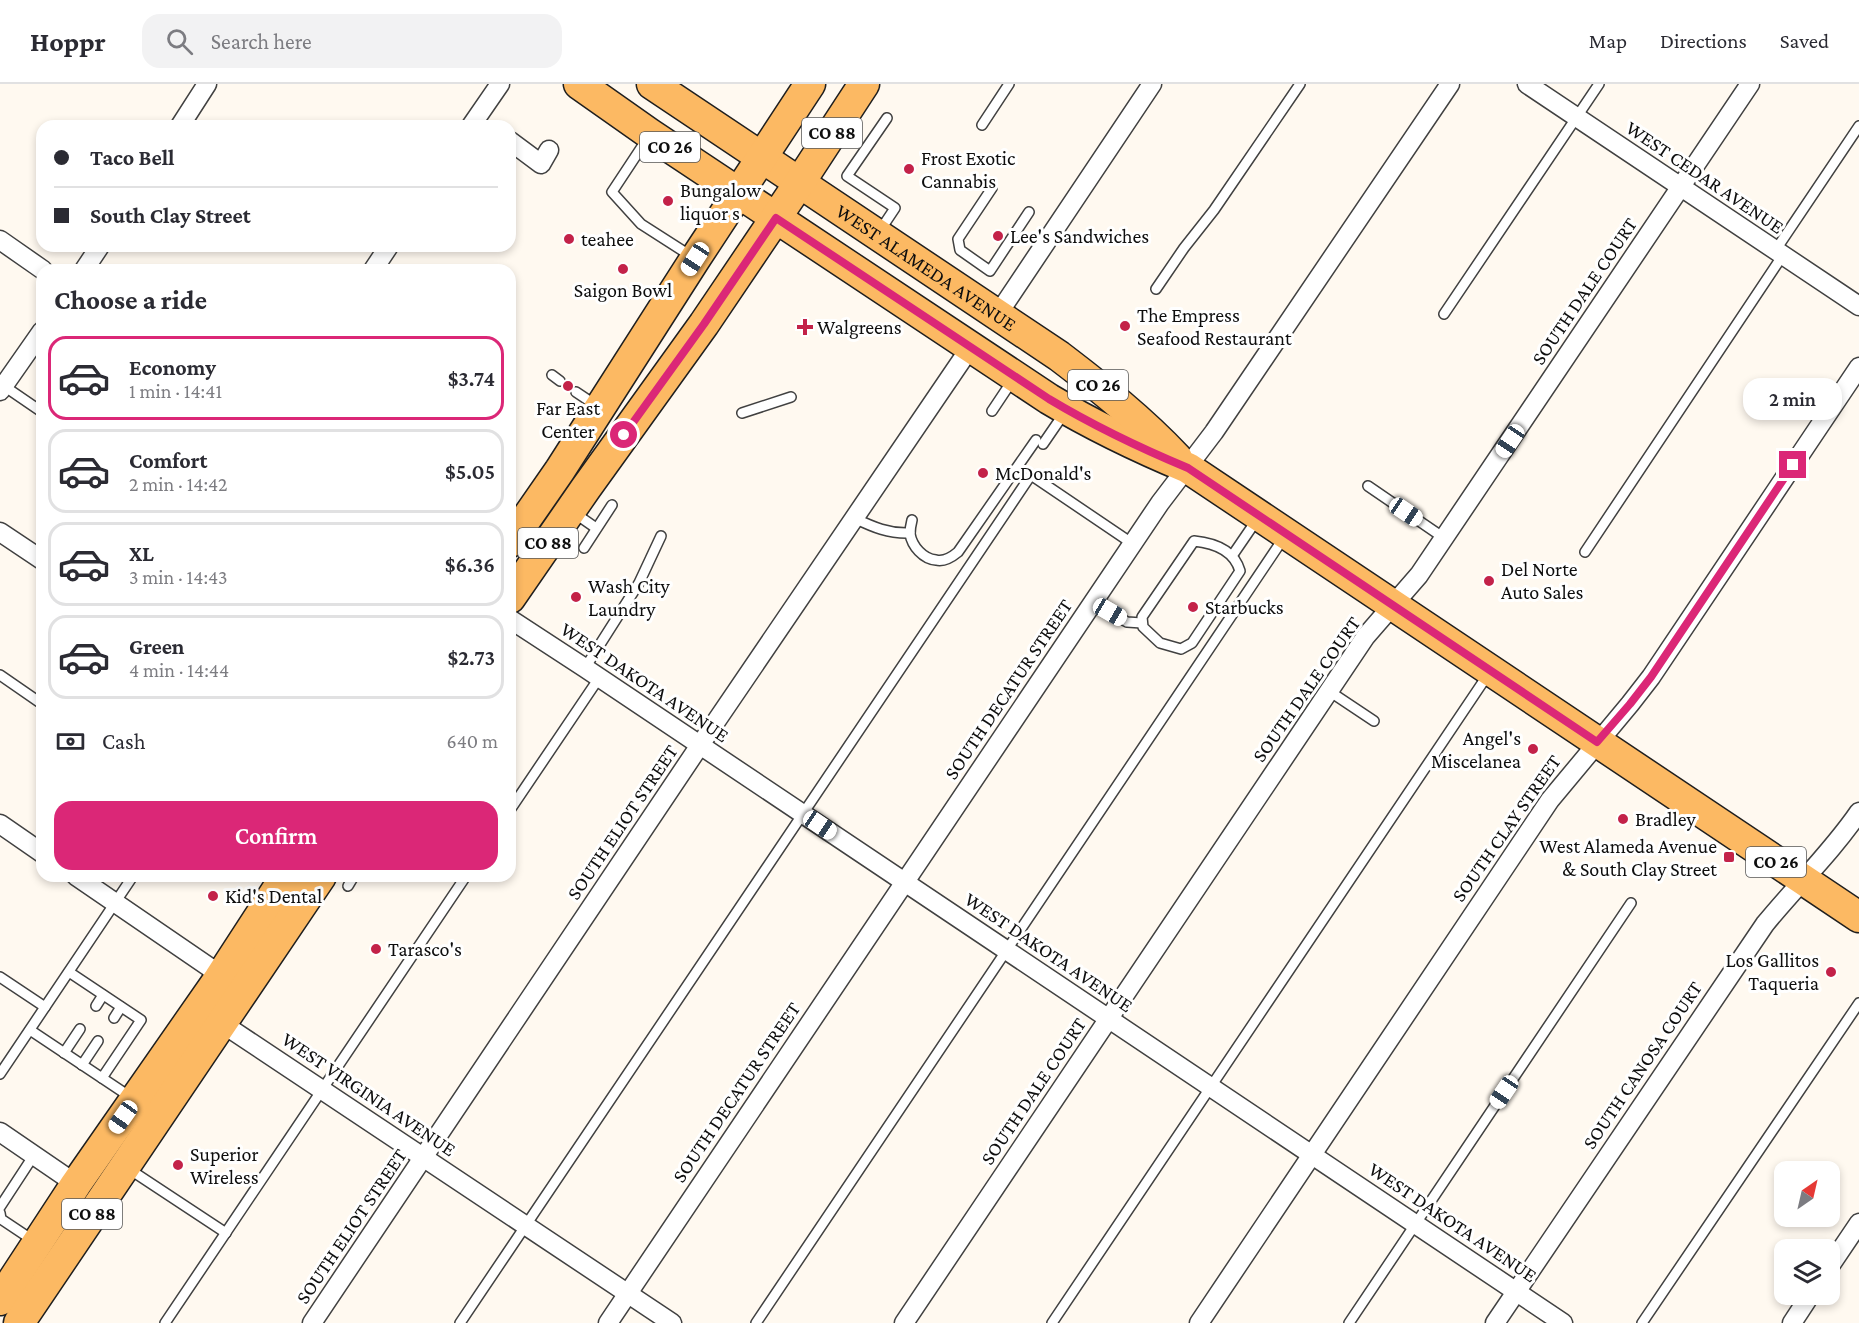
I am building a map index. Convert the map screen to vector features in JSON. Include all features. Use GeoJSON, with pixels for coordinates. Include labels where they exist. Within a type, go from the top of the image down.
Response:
{"type":"FeatureCollection","features":[{"type":"Feature","properties":{"kind":"main road","name":"WEST ALAMEDA AVENUE"},"geometry":{"type":"LineString","coordinates":[[579,84],[970,348],[1067,410],[1131,444],[1188,468]]}},
{"type":"Feature","properties":{"kind":"main road","name":"CO 88"},"geometry":{"type":"LineString","coordinates":[[516,531],[588,400],[695,259],[810,84]]}},
{"type":"Feature","properties":{"kind":"main road","name":"CO 88"},"geometry":{"type":"LineString","coordinates":[[516,589],[704,324],[864,84]]}},
{"type":"Feature","properties":{"kind":"main road","name":"WEST ALAMEDA AVENUE"},"geometry":{"type":"LineString","coordinates":[[665,90],[1059,356],[1108,393],[1147,427],[1188,468],[1859,917]]}},
{"type":"Feature","properties":{"kind":"main road","name":"CO 88"},"geometry":{"type":"LineString","coordinates":[[0,1300],[76,1184],[219,979],[282,882]]}},
{"type":"Feature","properties":{"kind":"main road","name":"CO 88"},"geometry":{"type":"LineString","coordinates":[[19,1323],[225,1018],[333,882]]}},
{"type":"Feature","properties":{"kind":"street"},"geometry":{"type":"LineString","coordinates":[[481,120],[500,84]]}},
{"type":"Feature","properties":{"kind":"street"},"geometry":{"type":"LineString","coordinates":[[998,314],[1152,84]]}},
{"type":"Feature","properties":{"kind":"street","name":"SOUTH DECATUR STREET"},"geometry":{"type":"LineString","coordinates":[[608,1323],[1160,503],[1188,468],[1450,84]]}},
{"type":"Feature","properties":{"kind":"street","name":"WEST CEDAR AVENUE"},"geometry":{"type":"LineString","coordinates":[[1527,84],[1859,306]]}},
{"type":"Feature","properties":{"kind":"street","name":"SOUTH DALE COURT"},"geometry":{"type":"LineString","coordinates":[[904,1323],[1366,636],[1419,575],[1750,84]]}},
{"type":"Feature","properties":{"kind":"street"},"geometry":{"type":"LineString","coordinates":[[186,120],[204,85]]}},
{"type":"Feature","properties":{"kind":"street"},"geometry":{"type":"LineString","coordinates":[[516,145],[541,164],[549,150]]}},
{"type":"Feature","properties":{"kind":"street"},"geometry":{"type":"LineString","coordinates":[[0,240],[36,265]]}},
{"type":"Feature","properties":{"kind":"street"},"geometry":{"type":"LineString","coordinates":[[2,389],[36,340]]}},
{"type":"Feature","properties":{"kind":"street","name":"SOUTH ELIOT STREET"},"geometry":{"type":"LineString","coordinates":[[312,1323],[970,348]]}},
{"type":"Feature","properties":{"kind":"street","name":"SOUTH CLAY STREET"},"geometry":{"type":"LineString","coordinates":[[1199,1323],[1550,800],[1651,677],[1859,367]]}},
{"type":"Feature","properties":{"kind":"street"},"geometry":{"type":"LineString","coordinates":[[0,532],[36,556]]}},
{"type":"Feature","properties":{"kind":"street","name":"WEST DAKOTA AVENUE"},"geometry":{"type":"LineString","coordinates":[[516,623],[1563,1323]]}},
{"type":"Feature","properties":{"kind":"street","name":"SOUTH CANOSA COURT"},"geometry":{"type":"LineString","coordinates":[[1496,1323],[1765,924],[1836,844],[1859,812]]}},
{"type":"Feature","properties":{"kind":"street"},"geometry":{"type":"LineString","coordinates":[[0,824],[36,849]]}},
{"type":"Feature","properties":{"kind":"street"},"geometry":{"type":"LineString","coordinates":[[85,882],[209,967],[219,979],[225,1018]]}},
{"type":"Feature","properties":{"kind":"street","name":"WEST VIRGINIA AVENUE"},"geometry":{"type":"LineString","coordinates":[[225,1018],[232,1030],[672,1323]]}},
{"type":"Feature","properties":{"kind":"street"},"geometry":{"type":"LineString","coordinates":[[0,1132],[76,1184]]}},
{"type":"Feature","properties":{"kind":"street"},"geometry":{"type":"LineString","coordinates":[[1840,1251],[1859,1223]]}},
{"type":"Feature","properties":{"kind":"street"},"geometry":{"type":"LineString","coordinates":[[1792,1323],[1804,1305]]}},
{"type":"Feature","properties":{"kind":"lane"},"geometry":{"type":"LineString","coordinates":[[982,125],[1009,84]]}},
{"type":"Feature","properties":{"kind":"lane"},"geometry":{"type":"LineString","coordinates":[[1156,289],[1214,210],[1300,84]]}},
{"type":"Feature","properties":{"kind":"lane"},"geometry":{"type":"LineString","coordinates":[[1444,314],[1599,84]]}},
{"type":"Feature","properties":{"kind":"lane"},"geometry":{"type":"LineString","coordinates":[[878,234],[895,208],[847,176],[886,118]]}},
{"type":"Feature","properties":{"kind":"lane"},"geometry":{"type":"LineString","coordinates":[[1585,552],[1859,126]]}},
{"type":"Feature","properties":{"kind":"lane"},"geometry":{"type":"LineString","coordinates":[[650,134],[612,192],[641,225],[695,259]]}},
{"type":"Feature","properties":{"kind":"lane"},"geometry":{"type":"LineString","coordinates":[[992,188],[958,239],[960,250],[990,271],[1029,212]]}},
{"type":"Feature","properties":{"kind":"lane"},"geometry":{"type":"LineString","coordinates":[[992,411],[1015,376]]}},
{"type":"Feature","properties":{"kind":"lane"},"geometry":{"type":"LineString","coordinates":[[2,389],[36,409]]}},
{"type":"Feature","properties":{"kind":"lane"},"geometry":{"type":"LineString","coordinates":[[742,413],[791,397]]}},
{"type":"Feature","properties":{"kind":"lane"},"geometry":{"type":"LineString","coordinates":[[912,520],[910,533],[914,546],[924,556],[936,561],[949,558],[958,552],[1040,442],[1067,410]]}},
{"type":"Feature","properties":{"kind":"lane"},"geometry":{"type":"LineString","coordinates":[[460,1323],[1030,475],[1133,544]]}},
{"type":"Feature","properties":{"kind":"lane"},"geometry":{"type":"LineString","coordinates":[[1368,486],[1444,538]]}},
{"type":"Feature","properties":{"kind":"lane"},"geometry":{"type":"LineString","coordinates":[[584,548],[612,505]]}},
{"type":"Feature","properties":{"kind":"lane"},"geometry":{"type":"LineString","coordinates":[[570,511],[596,528]]}},
{"type":"Feature","properties":{"kind":"lane"},"geometry":{"type":"LineString","coordinates":[[1232,556],[1259,516]]}},
{"type":"Feature","properties":{"kind":"lane"},"geometry":{"type":"LineString","coordinates":[[854,518],[880,530],[900,534],[910,533]]}},
{"type":"Feature","properties":{"kind":"lane"},"geometry":{"type":"LineString","coordinates":[[756,1323],[1287,534]]}},
{"type":"Feature","properties":{"kind":"lane"},"geometry":{"type":"LineString","coordinates":[[516,800],[592,673],[661,536]]}},
{"type":"Feature","properties":{"kind":"lane"},"geometry":{"type":"LineString","coordinates":[[1194,541],[1212,543],[1232,556],[1240,571],[1192,643],[1180,649],[1160,642],[1143,627],[1142,617],[1194,541]]}},
{"type":"Feature","properties":{"kind":"lane"},"geometry":{"type":"LineString","coordinates":[[1093,603],[1126,622],[1142,623]]}},
{"type":"Feature","properties":{"kind":"lane"},"geometry":{"type":"LineString","coordinates":[[1052,1323],[1490,670]]}},
{"type":"Feature","properties":{"kind":"lane"},"geometry":{"type":"LineString","coordinates":[[0,675],[36,700]]}},
{"type":"Feature","properties":{"kind":"lane"},"geometry":{"type":"LineString","coordinates":[[1329,691],[1374,721]]}},
{"type":"Feature","properties":{"kind":"lane"},"geometry":{"type":"LineString","coordinates":[[0,1074],[129,882]]}},
{"type":"Feature","properties":{"kind":"lane"},"geometry":{"type":"LineString","coordinates":[[165,1323],[462,882]]}},
{"type":"Feature","properties":{"kind":"lane"},"geometry":{"type":"LineString","coordinates":[[1349,1323],[1631,903]]}},
{"type":"Feature","properties":{"kind":"lane"},"geometry":{"type":"LineString","coordinates":[[69,972],[141,1020],[102,1078]]}},
{"type":"Feature","properties":{"kind":"lane"},"geometry":{"type":"LineString","coordinates":[[0,977],[45,1007]]}},
{"type":"Feature","properties":{"kind":"lane"},"geometry":{"type":"LineString","coordinates":[[96,1006],[103,995]]}},
{"type":"Feature","properties":{"kind":"lane"},"geometry":{"type":"LineString","coordinates":[[1642,1323],[1859,1002]]}},
{"type":"Feature","properties":{"kind":"lane"},"geometry":{"type":"LineString","coordinates":[[114,1018],[121,1007]]}},
{"type":"Feature","properties":{"kind":"lane"},"geometry":{"type":"LineString","coordinates":[[64,1053],[80,1029]]}},
{"type":"Feature","properties":{"kind":"lane"},"geometry":{"type":"LineString","coordinates":[[30,1030],[135,1100]]}},
{"type":"Feature","properties":{"kind":"lane"},"geometry":{"type":"LineString","coordinates":[[82,1065],[98,1041]]}},
{"type":"Feature","properties":{"kind":"lane"},"geometry":{"type":"LineString","coordinates":[[0,1207],[34,1155]]}},
{"type":"Feature","properties":{"kind":"lane"},"geometry":{"type":"LineString","coordinates":[[125,1166],[226,1233]]}},
{"type":"Feature","properties":{"kind":"lane"},"geometry":{"type":"LineString","coordinates":[[0,1213],[1,1219],[37,1244]]}},
{"type":"Feature","properties":{"kind":"place","name":"Frost Exotic Cannabis"},"geometry":{"type":"Point","coordinates":[909,169]}},
{"type":"Feature","properties":{"kind":"place","name":"Bungalow liquor s"},"geometry":{"type":"Point","coordinates":[668,201]}},
{"type":"Feature","properties":{"kind":"place","name":"Lee's Sandwiches"},"geometry":{"type":"Point","coordinates":[998,236]}},
{"type":"Feature","properties":{"kind":"place","name":"teahee"},"geometry":{"type":"Point","coordinates":[569,239]}},
{"type":"Feature","properties":{"kind":"place","name":"Saigon Bowl"},"geometry":{"type":"Point","coordinates":[623,269]}},
{"type":"Feature","properties":{"kind":"place","name":"The Empress Seafood Restaurant"},"geometry":{"type":"Point","coordinates":[1125,326]}},
{"type":"Feature","properties":{"kind":"place","name":"Walgreens"},"geometry":{"type":"Point","coordinates":[805,327]}},
{"type":"Feature","properties":{"kind":"place","name":"Far East Center"},"geometry":{"type":"Point","coordinates":[568,386]}},
{"type":"Feature","properties":{"kind":"place","name":"McDonald's"},"geometry":{"type":"Point","coordinates":[983,473]}},
{"type":"Feature","properties":{"kind":"place","name":"Del Norte Auto Sales"},"geometry":{"type":"Point","coordinates":[1489,581]}},
{"type":"Feature","properties":{"kind":"place","name":"Wash City Laundry"},"geometry":{"type":"Point","coordinates":[576,597]}},
{"type":"Feature","properties":{"kind":"place","name":"Starbucks"},"geometry":{"type":"Point","coordinates":[1193,607]}},
{"type":"Feature","properties":{"kind":"place","name":"Angel's Miscelanea"},"geometry":{"type":"Point","coordinates":[1533,749]}},
{"type":"Feature","properties":{"kind":"place","name":"Bradley"},"geometry":{"type":"Point","coordinates":[1623,819]}},
{"type":"Feature","properties":{"kind":"place","name":"West Alameda Avenue & South Clay Street"},"geometry":{"type":"Point","coordinates":[1729,857]}},
{"type":"Feature","properties":{"kind":"place","name":"Kid's Dental"},"geometry":{"type":"Point","coordinates":[213,896]}},
{"type":"Feature","properties":{"kind":"place","name":"Tarasco's"},"geometry":{"type":"Point","coordinates":[376,949]}},
{"type":"Feature","properties":{"kind":"place","name":"Los Gallitos Taqueria"},"geometry":{"type":"Point","coordinates":[1831,972]}},
{"type":"Feature","properties":{"kind":"place","name":"Superior Wireless"},"geometry":{"type":"Point","coordinates":[178,1165]}},
{"type":"Feature","properties":{"kind":"route"},"geometry":{"type":"LineString","coordinates":[[624,435],[704,324],[776,218],[1049,399],[1131,444],[1188,468],[1597,742],[1651,677],[1793,465]]}}]}
